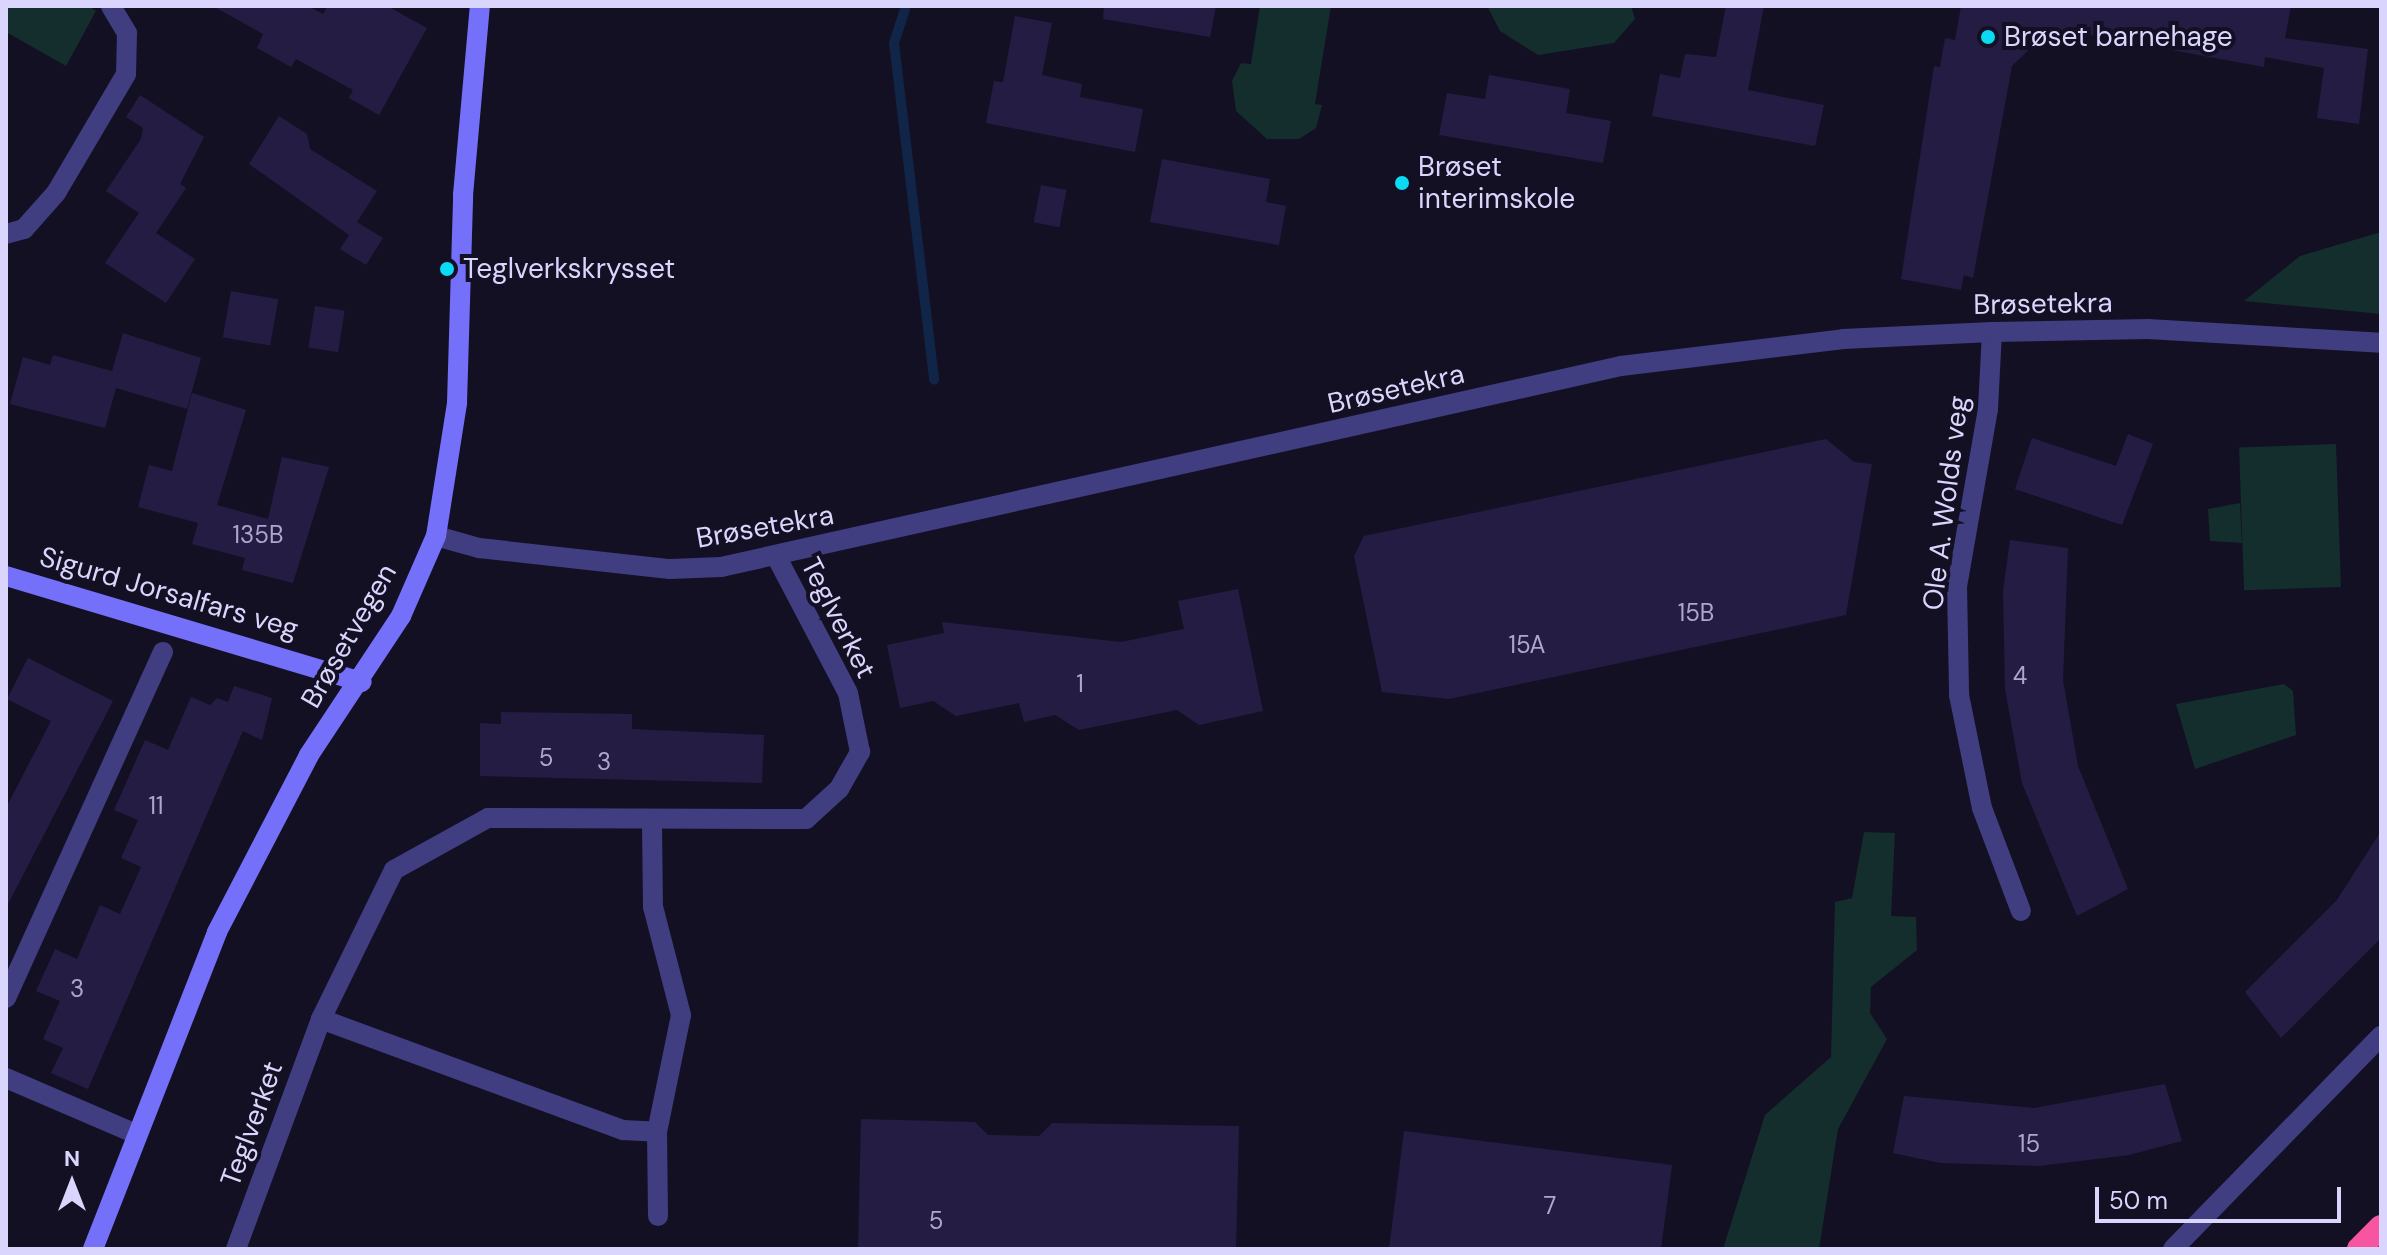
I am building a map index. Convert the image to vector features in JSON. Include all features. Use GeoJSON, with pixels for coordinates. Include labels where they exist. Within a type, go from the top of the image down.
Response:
{"type":"FeatureCollection","features":[{"type":"Feature","properties":{"kind":"highway"},"geometry":{"type":"LineString","coordinates":[[2359,1249],[2381,1227]]}},
{"type":"Feature","properties":{"kind":"street"},"geometry":{"type":"LineString","coordinates":[[6,234],[24,229],[56,193],[126,74],[127,33],[111,6]]}},
{"type":"Feature","properties":{"kind":"street","name":"Brøsetvegen"},"geometry":{"type":"LineString","coordinates":[[93,1249],[171,1036],[253,857],[309,755],[362,682],[436,536],[457,403],[463,195],[480,6]]}},
{"type":"Feature","properties":{"kind":"street","name":"Brøsetekra"},"geometry":{"type":"LineString","coordinates":[[436,536],[479,548],[670,569],[776,556],[1621,366],[1843,339],[2148,329],[2381,343]]}},
{"type":"Feature","properties":{"kind":"street","name":"Ole A. Wolds veg"},"geometry":{"type":"LineString","coordinates":[[1992,332],[1988,409],[1957,586],[1959,695],[1982,808],[2021,911]]}},
{"type":"Feature","properties":{"kind":"street","name":"Teglverket"},"geometry":{"type":"LineString","coordinates":[[236,1249],[321,1019],[394,870],[442,838],[488,818],[806,819],[839,789],[860,752],[848,693],[786,587],[776,556]]}},
{"type":"Feature","properties":{"kind":"street","name":"Sigurd Jorsalfars veg"},"geometry":{"type":"LineString","coordinates":[[6,576],[362,682]]}},
{"type":"Feature","properties":{"kind":"street"},"geometry":{"type":"LineString","coordinates":[[6,998],[163,652]]}},
{"type":"Feature","properties":{"kind":"street"},"geometry":{"type":"LineString","coordinates":[[652,819],[653,907],[681,1015],[657,1132],[658,1216]]}},
{"type":"Feature","properties":{"kind":"street"},"geometry":{"type":"LineString","coordinates":[[321,1019],[623,1130],[657,1132]]}},
{"type":"Feature","properties":{"kind":"street"},"geometry":{"type":"LineString","coordinates":[[2173,1249],[2381,1036]]}},
{"type":"Feature","properties":{"kind":"street"},"geometry":{"type":"LineString","coordinates":[[6,1078],[136,1134]]}},
{"type":"Feature","properties":{"kind":"green space"},"geometry":{"type":"Polygon","coordinates":[[[6,6],[89,6],[96,11],[66,66],[6,32],[6,6]]]}},
{"type":"Feature","properties":{"kind":"green space"},"geometry":{"type":"Polygon","coordinates":[[[1260,6],[1331,6],[1315,104],[1322,105],[1316,128],[1299,139],[1267,139],[1236,111],[1232,81],[1241,63],[1251,64],[1260,6]]]}},
{"type":"Feature","properties":{"kind":"green space"},"geometry":{"type":"Polygon","coordinates":[[[1487,6],[1631,6],[1635,19],[1614,43],[1538,55],[1500,31],[1487,6]]]}},
{"type":"Feature","properties":{"kind":"green space"},"geometry":{"type":"Polygon","coordinates":[[[2381,232],[2381,314],[2244,301],[2300,256],[2381,232]]]}},
{"type":"Feature","properties":{"kind":"green space"},"geometry":{"type":"Polygon","coordinates":[[[2336,444],[2341,587],[2244,590],[2239,447],[2336,444]]]}},
{"type":"Feature","properties":{"kind":"green space"},"geometry":{"type":"Polygon","coordinates":[[[2240,503],[2242,543],[2210,541],[2208,509],[2240,503]]]}},
{"type":"Feature","properties":{"kind":"green space"},"geometry":{"type":"Polygon","coordinates":[[[2284,684],[2293,691],[2296,735],[2195,769],[2176,704],[2284,684]]]}},
{"type":"Feature","properties":{"kind":"green space"},"geometry":{"type":"Polygon","coordinates":[[[1864,832],[1895,833],[1891,916],[1916,917],[1917,950],[1871,987],[1870,1013],[1887,1039],[1838,1129],[1819,1249],[1723,1249],[1765,1115],[1831,1057],[1835,902],[1852,898],[1864,832]]]}},
{"type":"Feature","properties":{"kind":"building"},"geometry":{"type":"Polygon","coordinates":[[[213,6],[308,6],[323,14],[328,6],[387,6],[427,28],[379,115],[349,98],[353,90],[296,59],[291,67],[257,48],[263,34],[213,6]]]}},
{"type":"Feature","properties":{"kind":"building"},"geometry":{"type":"Polygon","coordinates":[[[1104,6],[1216,6],[1210,37],[1103,19],[1104,6]]]}},
{"type":"Feature","properties":{"kind":"building"},"geometry":{"type":"Polygon","coordinates":[[[1726,6],[1764,6],[1748,90],[1824,105],[1815,146],[1652,116],[1660,74],[1680,78],[1685,54],[1716,57],[1726,6]]]}},
{"type":"Feature","properties":{"kind":"building"},"geometry":{"type":"Polygon","coordinates":[[[1961,6],[2291,6],[2285,38],[2368,49],[2359,124],[2317,118],[2324,68],[2265,57],[2264,67],[2052,28],[2012,66],[1973,278],[1964,275],[1961,290],[1901,279],[1934,66],[1940,67],[1945,38],[1955,40],[1961,6]]]}},
{"type":"Feature","properties":{"kind":"building"},"geometry":{"type":"Polygon","coordinates":[[[1015,16],[1052,23],[1042,75],[1082,84],[1080,97],[1143,109],[1135,152],[986,123],[994,81],[1003,82],[1015,16]]]}},
{"type":"Feature","properties":{"kind":"building"},"geometry":{"type":"Polygon","coordinates":[[[1489,75],[1570,89],[1566,113],[1611,121],[1603,163],[1439,135],[1447,93],[1485,99],[1489,75]]]}},
{"type":"Feature","properties":{"kind":"building"},"geometry":{"type":"Polygon","coordinates":[[[140,95],[204,137],[180,184],[186,188],[156,233],[195,259],[166,303],[105,263],[139,213],[106,191],[141,139],[143,128],[126,117],[140,95]]]}},
{"type":"Feature","properties":{"kind":"building"},"geometry":{"type":"Polygon","coordinates":[[[279,116],[307,134],[310,149],[377,191],[357,222],[383,238],[366,265],[340,249],[355,226],[349,235],[249,164],[279,116]]]}},
{"type":"Feature","properties":{"kind":"building"},"geometry":{"type":"Polygon","coordinates":[[[1162,159],[1270,179],[1266,202],[1286,206],[1279,245],[1150,222],[1162,159]]]}},
{"type":"Feature","properties":{"kind":"building"},"geometry":{"type":"Polygon","coordinates":[[[1041,185],[1067,190],[1059,227],[1034,222],[1041,185]]]}},
{"type":"Feature","properties":{"kind":"building"},"geometry":{"type":"Polygon","coordinates":[[[231,291],[278,299],[270,346],[223,337],[231,291]]]}},
{"type":"Feature","properties":{"kind":"building"},"geometry":{"type":"Polygon","coordinates":[[[315,306],[345,311],[338,352],[308,347],[315,306]]]}},
{"type":"Feature","properties":{"kind":"building"},"geometry":{"type":"Polygon","coordinates":[[[123,333],[201,358],[187,409],[116,388],[105,428],[10,404],[23,357],[50,365],[53,355],[112,371],[123,333]]]}},
{"type":"Feature","properties":{"kind":"building"},"geometry":{"type":"Polygon","coordinates":[[[192,393],[246,410],[217,505],[268,519],[282,457],[329,467],[293,583],[242,570],[245,558],[192,544],[198,523],[138,507],[149,465],[172,471],[192,393]]]}},
{"type":"Feature","properties":{"kind":"building"},"geometry":{"type":"Polygon","coordinates":[[[2128,434],[2153,444],[2122,525],[2015,489],[2032,438],[2116,466],[2128,434]]]}},
{"type":"Feature","properties":{"kind":"building"},"geometry":{"type":"Polygon","coordinates":[[[1826,439],[1854,462],[1872,464],[1846,615],[1449,699],[1382,692],[1354,556],[1364,536],[1826,439]]]}},
{"type":"Feature","properties":{"kind":"building"},"geometry":{"type":"Polygon","coordinates":[[[2010,540],[2068,548],[2063,680],[2078,766],[2128,889],[2077,916],[2022,783],[2005,689],[2003,591],[2010,540]]]}},
{"type":"Feature","properties":{"kind":"building"},"geometry":{"type":"Polygon","coordinates":[[[1238,589],[1263,711],[1199,725],[1177,710],[1079,730],[1055,715],[1024,722],[1019,703],[956,716],[933,701],[900,708],[887,645],[944,633],[942,622],[1121,642],[1184,629],[1178,601],[1238,589]]]}},
{"type":"Feature","properties":{"kind":"building"},"geometry":{"type":"Polygon","coordinates":[[[28,658],[113,701],[6,908],[6,808],[51,721],[7,699],[28,658]]]}},
{"type":"Feature","properties":{"kind":"building"},"geometry":{"type":"Polygon","coordinates":[[[234,686],[272,698],[262,740],[243,731],[88,1089],[51,1073],[63,1048],[43,1039],[60,1001],[36,991],[55,949],[77,959],[100,905],[120,914],[141,867],[121,858],[138,820],[114,810],[145,740],[168,750],[191,697],[210,705],[217,698],[228,702],[234,686]]]}},
{"type":"Feature","properties":{"kind":"building"},"geometry":{"type":"Polygon","coordinates":[[[501,712],[632,714],[632,729],[764,735],[762,783],[480,776],[480,723],[501,724],[501,712]]]}},
{"type":"Feature","properties":{"kind":"building"},"geometry":{"type":"Polygon","coordinates":[[[2381,831],[2381,938],[2281,1038],[2245,992],[2337,900],[2381,831]]]}},
{"type":"Feature","properties":{"kind":"building"},"geometry":{"type":"Polygon","coordinates":[[[2165,1084],[2182,1141],[2129,1155],[2039,1166],[1940,1163],[1893,1153],[1904,1096],[2034,1108],[2165,1084]]]}},
{"type":"Feature","properties":{"kind":"building"},"geometry":{"type":"Polygon","coordinates":[[[861,1119],[975,1122],[988,1135],[1039,1136],[1052,1123],[1239,1126],[1236,1249],[858,1249],[861,1119]]]}},
{"type":"Feature","properties":{"kind":"building"},"geometry":{"type":"Polygon","coordinates":[[[1404,1131],[1672,1165],[1661,1249],[1389,1249],[1404,1131]]]}},
{"type":"Feature","properties":{"kind":"waterway"},"geometry":{"type":"LineString","coordinates":[[906,6],[894,43],[934,380]]}},
{"type":"Feature","properties":{"kind":"place","name":"Brøset barnehage"},"geometry":{"type":"Point","coordinates":[1988,37]}},
{"type":"Feature","properties":{"kind":"place","name":"Brøset interimskole"},"geometry":{"type":"Point","coordinates":[1402,183]}},
{"type":"Feature","properties":{"kind":"place","name":"Teglverkskrysset"},"geometry":{"type":"Point","coordinates":[447,269]}}]}
